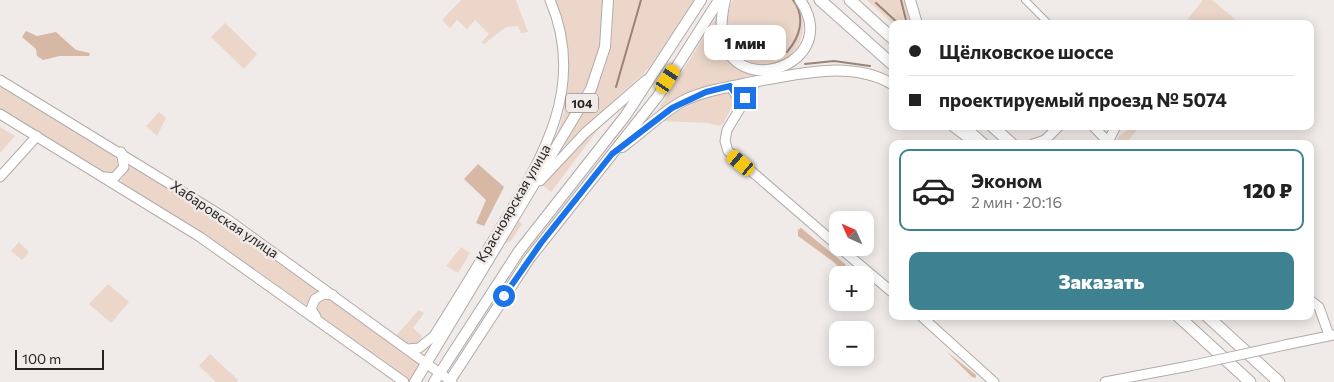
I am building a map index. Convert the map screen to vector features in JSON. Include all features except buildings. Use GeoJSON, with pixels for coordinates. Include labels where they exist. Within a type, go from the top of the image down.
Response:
{"type":"FeatureCollection","features":[{"type":"Feature","properties":{"kind":"highway"},"geometry":{"type":"LineString","coordinates":[[820,0],[889,61]]}},
{"type":"Feature","properties":{"kind":"highway"},"geometry":{"type":"LineString","coordinates":[[850,0],[889,35]]}},
{"type":"Feature","properties":{"kind":"highway"},"geometry":{"type":"LineString","coordinates":[[967,130],[979,140]]}},
{"type":"Feature","properties":{"kind":"highway"},"geometry":{"type":"LineString","coordinates":[[997,130],[1008,140]]}},
{"type":"Feature","properties":{"kind":"highway"},"geometry":{"type":"LineString","coordinates":[[1182,320],[1250,382]]}},
{"type":"Feature","properties":{"kind":"highway"},"geometry":{"type":"LineString","coordinates":[[1211,320],[1279,382]]}},
{"type":"Feature","properties":{"kind":"main road","name":"Красноярская улица"},"geometry":{"type":"LineString","coordinates":[[408,348],[419,348],[434,336],[494,240],[543,155],[558,113],[563,50],[559,25],[550,0]]}},
{"type":"Feature","properties":{"kind":"main road","name":"104"},"geometry":{"type":"LineString","coordinates":[[528,196],[596,76],[605,47],[608,0]]}},
{"type":"Feature","properties":{"kind":"main road"},"geometry":{"type":"LineString","coordinates":[[434,382],[519,251],[596,155],[654,73],[701,0]]}},
{"type":"Feature","properties":{"kind":"main road"},"geometry":{"type":"LineString","coordinates":[[451,381],[529,259],[658,96],[720,0]]}},
{"type":"Feature","properties":{"kind":"main road"},"geometry":{"type":"LineString","coordinates":[[726,0],[721,27],[725,45],[736,60],[753,69],[762,71],[772,70],[789,64],[802,51],[809,33],[809,24],[808,14],[800,0]]}},
{"type":"Feature","properties":{"kind":"main road"},"geometry":{"type":"LineString","coordinates":[[910,0],[915,20]]}},
{"type":"Feature","properties":{"kind":"main road"},"geometry":{"type":"LineString","coordinates":[[612,154],[672,108],[706,92],[730,86],[834,71],[868,75],[889,83]]}},
{"type":"Feature","properties":{"kind":"main road"},"geometry":{"type":"LineString","coordinates":[[415,382],[528,196],[561,156],[654,73]]}},
{"type":"Feature","properties":{"kind":"main road","name":"Хабаровская улица"},"geometry":{"type":"LineString","coordinates":[[0,80],[121,152],[227,219],[408,348],[451,381]]}},
{"type":"Feature","properties":{"kind":"main road"},"geometry":{"type":"LineString","coordinates":[[756,82],[726,132],[725,141],[728,151],[829,237]]}},
{"type":"Feature","properties":{"kind":"main road"},"geometry":{"type":"LineString","coordinates":[[730,86],[742,104]]}},
{"type":"Feature","properties":{"kind":"main road","name":"Хабаровская улица"},"geometry":{"type":"LineString","coordinates":[[0,114],[200,237],[404,382]]}},
{"type":"Feature","properties":{"kind":"main road"},"geometry":{"type":"LineString","coordinates":[[958,130],[972,140]]}},
{"type":"Feature","properties":{"kind":"main road"},"geometry":{"type":"LineString","coordinates":[[1047,140],[1055,130]]}},
{"type":"Feature","properties":{"kind":"main road"},"geometry":{"type":"LineString","coordinates":[[1098,130],[1107,140]]}},
{"type":"Feature","properties":{"kind":"main road"},"geometry":{"type":"LineString","coordinates":[[0,177],[37,136]]}},
{"type":"Feature","properties":{"kind":"main road"},"geometry":{"type":"LineString","coordinates":[[105,177],[114,178],[124,167],[121,152]]}},
{"type":"Feature","properties":{"kind":"main road"},"geometry":{"type":"LineString","coordinates":[[851,256],[889,289]]}},
{"type":"Feature","properties":{"kind":"main road"},"geometry":{"type":"LineString","coordinates":[[318,320],[312,309],[314,299],[324,294],[335,296]]}},
{"type":"Feature","properties":{"kind":"main road"},"geometry":{"type":"LineString","coordinates":[[1106,382],[1331,335],[1319,307],[1314,303]]}},
{"type":"Feature","properties":{"kind":"main road"},"geometry":{"type":"LineString","coordinates":[[925,320],[994,382]]}},
{"type":"Feature","properties":{"kind":"street"},"geometry":{"type":"LineString","coordinates":[[1026,0],[1045,20]]}},
{"type":"Feature","properties":{"kind":"shaded area"},"geometry":{"type":"Polygon","coordinates":[[[461,0],[516,0],[528,32],[521,33],[518,26],[506,27],[484,44],[481,43],[489,34],[475,20],[467,29],[457,20],[450,28],[442,20],[461,0]]]}},
{"type":"Feature","properties":{"kind":"shaded area"},"geometry":{"type":"Polygon","coordinates":[[[555,0],[602,0],[602,35],[597,59],[581,94],[556,138],[565,104],[569,69],[565,33],[555,0]]]}},
{"type":"Feature","properties":{"kind":"shaded area"},"geometry":{"type":"Polygon","coordinates":[[[613,0],[695,0],[649,68],[563,147],[590,100],[606,63],[612,38],[613,0]]]}},
{"type":"Feature","properties":{"kind":"shaded area"},"geometry":{"type":"Polygon","coordinates":[[[733,0],[795,0],[802,20],[802,37],[795,51],[783,60],[769,65],[754,64],[741,56],[730,41],[727,31],[728,15],[733,0]]]}},
{"type":"Feature","properties":{"kind":"shaded area"},"geometry":{"type":"Polygon","coordinates":[[[867,0],[905,0],[910,20],[889,20],[867,0]]]}},
{"type":"Feature","properties":{"kind":"shaded area"},"geometry":{"type":"Polygon","coordinates":[[[1203,0],[1212,0],[1236,20],[1187,20],[1203,0]]]}},
{"type":"Feature","properties":{"kind":"shaded area"},"geometry":{"type":"Polygon","coordinates":[[[717,16],[718,38],[726,55],[741,68],[761,76],[706,88],[668,105],[656,113],[717,16]]]}},
{"type":"Feature","properties":{"kind":"shaded area"},"geometry":{"type":"Polygon","coordinates":[[[225,23],[257,54],[244,69],[211,37],[225,23]]]}},
{"type":"Feature","properties":{"kind":"shaded area"},"geometry":{"type":"Polygon","coordinates":[[[26,31],[37,36],[56,32],[76,50],[90,53],[89,56],[60,56],[43,60],[37,56],[36,49],[22,37],[26,31]]]}},
{"type":"Feature","properties":{"kind":"shaded area"},"geometry":{"type":"Polygon","coordinates":[[[0,85],[114,155],[118,163],[115,172],[105,174],[0,109],[0,85]]]}},
{"type":"Feature","properties":{"kind":"shaded area"},"geometry":{"type":"Polygon","coordinates":[[[731,91],[734,102],[723,124],[719,126],[708,123],[662,121],[696,101],[731,91]]]}},
{"type":"Feature","properties":{"kind":"shaded area"},"geometry":{"type":"Polygon","coordinates":[[[159,112],[166,118],[157,136],[146,126],[159,112]]]}},
{"type":"Feature","properties":{"kind":"shaded area"},"geometry":{"type":"Polygon","coordinates":[[[606,119],[551,192],[541,184],[551,171],[606,119]]]}},
{"type":"Feature","properties":{"kind":"shaded area"},"geometry":{"type":"Polygon","coordinates":[[[0,127],[15,136],[0,153],[0,127]]]}},
{"type":"Feature","properties":{"kind":"shaded area"},"geometry":{"type":"Polygon","coordinates":[[[1128,130],[1137,130],[1128,140],[1118,140],[1119,136],[1128,130]]]}},
{"type":"Feature","properties":{"kind":"shaded area"},"geometry":{"type":"Polygon","coordinates":[[[131,164],[224,222],[321,291],[311,295],[308,301],[309,308],[202,233],[122,183],[121,180],[131,164]]]}},
{"type":"Feature","properties":{"kind":"shaded area"},"geometry":{"type":"Polygon","coordinates":[[[478,164],[504,187],[484,226],[476,223],[486,200],[464,179],[478,164]]]}},
{"type":"Feature","properties":{"kind":"shaded area"},"geometry":{"type":"Polygon","coordinates":[[[519,221],[522,224],[511,241],[504,244],[519,221]]]}},
{"type":"Feature","properties":{"kind":"shaded area"},"geometry":{"type":"Polygon","coordinates":[[[801,228],[829,251],[829,256],[835,256],[846,266],[838,266],[798,236],[798,230],[801,228]]]}},
{"type":"Feature","properties":{"kind":"shaded area"},"geometry":{"type":"Polygon","coordinates":[[[19,242],[29,252],[22,260],[11,251],[19,242]]]}},
{"type":"Feature","properties":{"kind":"shaded area"},"geometry":{"type":"Polygon","coordinates":[[[461,247],[470,253],[458,273],[446,266],[461,247]]]}},
{"type":"Feature","properties":{"kind":"shaded area"},"geometry":{"type":"Polygon","coordinates":[[[108,284],[129,302],[111,323],[89,304],[108,284]]]}},
{"type":"Feature","properties":{"kind":"shaded area"},"geometry":{"type":"Polygon","coordinates":[[[330,297],[422,363],[410,382],[317,314],[320,301],[330,297]]]}},
{"type":"Feature","properties":{"kind":"shaded area"},"geometry":{"type":"Polygon","coordinates":[[[419,310],[424,313],[413,328],[422,336],[418,344],[406,345],[395,337],[419,310]]]}},
{"type":"Feature","properties":{"kind":"shaded area"},"geometry":{"type":"Polygon","coordinates":[[[946,351],[976,375],[976,378],[972,377],[946,351]]]}},
{"type":"Feature","properties":{"kind":"shaded area"},"geometry":{"type":"Polygon","coordinates":[[[210,354],[238,380],[237,382],[216,382],[199,366],[210,354]]]}},
{"type":"Feature","properties":{"kind":"waterway"},"geometry":{"type":"LineString","coordinates":[[616,87],[641,0]]}},
{"type":"Feature","properties":{"kind":"waterway"},"geometry":{"type":"LineString","coordinates":[[787,52],[792,46],[800,27],[799,13],[793,0]]}},
{"type":"Feature","properties":{"kind":"waterway"},"geometry":{"type":"LineString","coordinates":[[901,0],[906,20]]}},
{"type":"Feature","properties":{"kind":"waterway"},"geometry":{"type":"LineString","coordinates":[[876,3],[895,20]]}},
{"type":"Feature","properties":{"kind":"waterway"},"geometry":{"type":"LineString","coordinates":[[805,64],[834,61],[870,66]]}},
{"type":"Feature","properties":{"kind":"route"},"geometry":{"type":"LineString","coordinates":[[504,296],[541,243],[612,154],[634,139],[659,117],[694,96],[730,86],[742,104],[745,98]]}}]}
